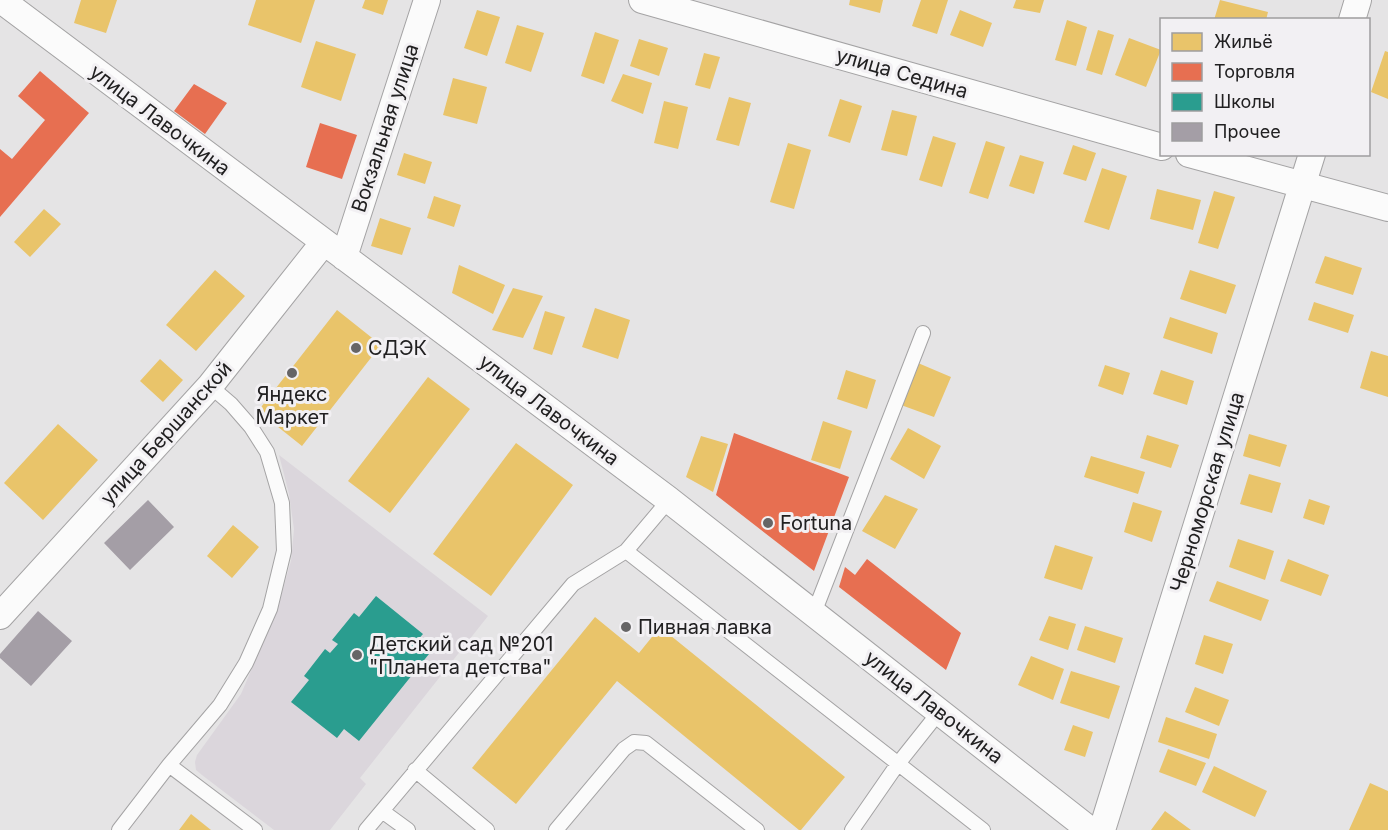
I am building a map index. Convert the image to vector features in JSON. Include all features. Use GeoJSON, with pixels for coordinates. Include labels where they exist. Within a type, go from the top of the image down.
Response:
{"type":"FeatureCollection","features":[{"type":"Feature","properties":{"kind":"street","name":"улица Лавочкина"},"geometry":{"type":"LineString","coordinates":[[1,0],[669,500],[1090,830]]}},
{"type":"Feature","properties":{"kind":"street","name":"Вокзальная улица"},"geometry":{"type":"LineString","coordinates":[[334,250],[426,0]]}},
{"type":"Feature","properties":{"kind":"street","name":"улица Седина"},"geometry":{"type":"LineString","coordinates":[[642,0],[1160,147]]}},
{"type":"Feature","properties":{"kind":"street"},"geometry":{"type":"LineString","coordinates":[[1353,18],[1358,0]]}},
{"type":"Feature","properties":{"kind":"street"},"geometry":{"type":"LineString","coordinates":[[1195,156],[1302,187],[1388,208]]}},
{"type":"Feature","properties":{"kind":"street","name":"Черноморская улица"},"geometry":{"type":"LineString","coordinates":[[1102,830],[1311,156]]}},
{"type":"Feature","properties":{"kind":"street","name":"улица Бершанской"},"geometry":{"type":"LineString","coordinates":[[0,616],[334,250]]}},
{"type":"Feature","properties":{"kind":"lane"},"geometry":{"type":"LineString","coordinates":[[814,613],[923,333]]}},
{"type":"Feature","properties":{"kind":"lane"},"geometry":{"type":"LineString","coordinates":[[119,830],[169,765],[220,705],[246,663],[270,609],[284,551],[282,503],[267,452],[231,404],[210,386]]}},
{"type":"Feature","properties":{"kind":"lane"},"geometry":{"type":"LineString","coordinates":[[366,830],[573,584],[626,551],[669,500]]}},
{"type":"Feature","properties":{"kind":"lane"},"geometry":{"type":"LineString","coordinates":[[626,551],[983,830]]}},
{"type":"Feature","properties":{"kind":"lane"},"geometry":{"type":"LineString","coordinates":[[852,830],[897,765],[940,711]]}},
{"type":"Feature","properties":{"kind":"lane"},"geometry":{"type":"LineString","coordinates":[[556,830],[624,749],[634,742],[646,744],[757,830]]}},
{"type":"Feature","properties":{"kind":"lane"},"geometry":{"type":"LineString","coordinates":[[169,765],[255,830]]}},
{"type":"Feature","properties":{"kind":"lane"},"geometry":{"type":"LineString","coordinates":[[415,770],[487,830]]}},
{"type":"Feature","properties":{"kind":"lane"},"geometry":{"type":"LineString","coordinates":[[382,810],[408,830]]}},
{"type":"Feature","properties":{"kind":"shaded area","name":"Детский сад №201 \"Планета детства\""},"geometry":{"type":"Polygon","coordinates":[[[279,455],[488,616],[360,778],[366,784],[330,830],[274,830],[196,770],[197,755],[241,694],[277,610],[291,561],[294,529],[289,494],[279,455]]]}},
{"type":"Feature","properties":{"kind":"building: Жильё"},"geometry":{"type":"Polygon","coordinates":[[[81,0],[117,0],[106,33],[74,23],[81,0]]]}},
{"type":"Feature","properties":{"kind":"building: Жильё"},"geometry":{"type":"Polygon","coordinates":[[[256,0],[315,0],[301,43],[248,25],[256,0]]]}},
{"type":"Feature","properties":{"kind":"building: Жильё"},"geometry":{"type":"Polygon","coordinates":[[[365,0],[388,0],[383,15],[362,8],[365,0]]]}},
{"type":"Feature","properties":{"kind":"building: Жильё"},"geometry":{"type":"Polygon","coordinates":[[[850,0],[883,0],[880,13],[849,5],[850,0]]]}},
{"type":"Feature","properties":{"kind":"building: Жильё"},"geometry":{"type":"Polygon","coordinates":[[[921,0],[948,0],[937,34],[912,26],[921,0]]]}},
{"type":"Feature","properties":{"kind":"building: Жильё"},"geometry":{"type":"Polygon","coordinates":[[[1016,0],[1044,0],[1040,13],[1013,8],[1016,0]]]}},
{"type":"Feature","properties":{"kind":"building: Жильё"},"geometry":{"type":"Polygon","coordinates":[[[1220,0],[1268,12],[1266,18],[1215,18],[1220,0]]]}},
{"type":"Feature","properties":{"kind":"building: Жильё"},"geometry":{"type":"Polygon","coordinates":[[[477,10],[500,17],[487,56],[464,48],[477,10]]]}},
{"type":"Feature","properties":{"kind":"building: Жильё"},"geometry":{"type":"Polygon","coordinates":[[[960,10],[992,23],[983,47],[950,35],[960,10]]]}},
{"type":"Feature","properties":{"kind":"building: Жильё"},"geometry":{"type":"Polygon","coordinates":[[[1067,20],[1087,27],[1076,66],[1055,60],[1067,20]]]}},
{"type":"Feature","properties":{"kind":"building: Жильё"},"geometry":{"type":"Polygon","coordinates":[[[517,25],[544,33],[531,72],[505,63],[517,25]]]}},
{"type":"Feature","properties":{"kind":"building: Жильё"},"geometry":{"type":"Polygon","coordinates":[[[1098,30],[1114,35],[1102,75],[1086,70],[1098,30]]]}},
{"type":"Feature","properties":{"kind":"building: Жильё"},"geometry":{"type":"Polygon","coordinates":[[[595,32],[619,40],[604,84],[581,76],[595,32]]]}},
{"type":"Feature","properties":{"kind":"building: Жильё"},"geometry":{"type":"Polygon","coordinates":[[[1129,38],[1160,50],[1146,87],[1115,75],[1129,38]]]}},
{"type":"Feature","properties":{"kind":"building: Жильё"},"geometry":{"type":"Polygon","coordinates":[[[639,39],[668,48],[659,76],[630,66],[639,39]]]}},
{"type":"Feature","properties":{"kind":"building: Жильё"},"geometry":{"type":"Polygon","coordinates":[[[316,41],[356,54],[341,101],[301,87],[316,41]]]}},
{"type":"Feature","properties":{"kind":"building: Жильё"},"geometry":{"type":"Polygon","coordinates":[[[1385,51],[1388,52],[1388,99],[1371,92],[1385,51]]]}},
{"type":"Feature","properties":{"kind":"building: Жильё"},"geometry":{"type":"Polygon","coordinates":[[[704,53],[720,57],[710,89],[695,85],[704,53]]]}},
{"type":"Feature","properties":{"kind":"building: Жильё"},"geometry":{"type":"Polygon","coordinates":[[[623,74],[652,83],[643,114],[611,101],[623,74]]]}},
{"type":"Feature","properties":{"kind":"building: Жильё"},"geometry":{"type":"Polygon","coordinates":[[[453,78],[487,87],[477,124],[443,115],[453,78]]]}},
{"type":"Feature","properties":{"kind":"building: Жильё"},"geometry":{"type":"Polygon","coordinates":[[[729,97],[751,103],[739,146],[716,140],[729,97]]]}},
{"type":"Feature","properties":{"kind":"building: Жильё"},"geometry":{"type":"Polygon","coordinates":[[[840,99],[862,106],[850,143],[828,136],[840,99]]]}},
{"type":"Feature","properties":{"kind":"building: Жильё"},"geometry":{"type":"Polygon","coordinates":[[[664,101],[688,107],[678,149],[654,143],[664,101]]]}},
{"type":"Feature","properties":{"kind":"building: Жильё"},"geometry":{"type":"Polygon","coordinates":[[[892,110],[917,116],[907,156],[881,150],[892,110]]]}},
{"type":"Feature","properties":{"kind":"building: Жильё"},"geometry":{"type":"Polygon","coordinates":[[[933,136],[956,143],[942,187],[919,180],[933,136]]]}},
{"type":"Feature","properties":{"kind":"building: Жильё"},"geometry":{"type":"Polygon","coordinates":[[[986,141],[1005,147],[988,199],[969,193],[986,141]]]}},
{"type":"Feature","properties":{"kind":"building: Жильё"},"geometry":{"type":"Polygon","coordinates":[[[788,143],[811,150],[794,209],[770,202],[788,143]]]}},
{"type":"Feature","properties":{"kind":"building: Жильё"},"geometry":{"type":"Polygon","coordinates":[[[1073,145],[1096,153],[1086,181],[1063,174],[1073,145]]]}},
{"type":"Feature","properties":{"kind":"building: Жильё"},"geometry":{"type":"Polygon","coordinates":[[[404,153],[432,162],[425,184],[397,175],[404,153]]]}},
{"type":"Feature","properties":{"kind":"building: Жильё"},"geometry":{"type":"Polygon","coordinates":[[[1020,155],[1044,162],[1034,194],[1009,186],[1020,155]]]}},
{"type":"Feature","properties":{"kind":"building: Жильё"},"geometry":{"type":"Polygon","coordinates":[[[1102,168],[1127,176],[1109,230],[1084,222],[1102,168]]]}},
{"type":"Feature","properties":{"kind":"building: Жильё"},"geometry":{"type":"Polygon","coordinates":[[[1157,189],[1201,200],[1193,230],[1150,219],[1157,189]]]}},
{"type":"Feature","properties":{"kind":"building: Жильё"},"geometry":{"type":"Polygon","coordinates":[[[1214,191],[1235,197],[1218,249],[1198,243],[1214,191]]]}},
{"type":"Feature","properties":{"kind":"building: Жильё"},"geometry":{"type":"Polygon","coordinates":[[[434,196],[461,205],[454,227],[427,218],[434,196]]]}},
{"type":"Feature","properties":{"kind":"building: Жильё"},"geometry":{"type":"Polygon","coordinates":[[[44,209],[61,224],[30,257],[14,242],[44,209]]]}},
{"type":"Feature","properties":{"kind":"building: Жильё"},"geometry":{"type":"Polygon","coordinates":[[[380,218],[411,228],[402,255],[371,246],[380,218]]]}},
{"type":"Feature","properties":{"kind":"building: Жильё"},"geometry":{"type":"Polygon","coordinates":[[[1325,256],[1362,268],[1353,295],[1315,283],[1325,256]]]}},
{"type":"Feature","properties":{"kind":"building: Жильё"},"geometry":{"type":"Polygon","coordinates":[[[459,265],[505,285],[493,314],[452,293],[459,265]]]}},
{"type":"Feature","properties":{"kind":"building: Жильё"},"geometry":{"type":"Polygon","coordinates":[[[215,270],[245,296],[196,351],[166,325],[215,270]]]}},
{"type":"Feature","properties":{"kind":"building: Жильё"},"geometry":{"type":"Polygon","coordinates":[[[1190,270],[1236,285],[1226,314],[1180,299],[1190,270]]]}},
{"type":"Feature","properties":{"kind":"building: Жильё"},"geometry":{"type":"Polygon","coordinates":[[[513,288],[543,296],[523,338],[492,330],[513,288]]]}},
{"type":"Feature","properties":{"kind":"building: Жильё"},"geometry":{"type":"Polygon","coordinates":[[[1314,302],[1354,315],[1348,333],[1308,320],[1314,302]]]}},
{"type":"Feature","properties":{"kind":"building: Жильё"},"geometry":{"type":"Polygon","coordinates":[[[595,308],[630,320],[618,359],[582,347],[595,308]]]}},
{"type":"Feature","properties":{"kind":"building: Жильё"},"geometry":{"type":"Polygon","coordinates":[[[337,310],[381,345],[302,446],[258,411],[337,310]]]}},
{"type":"Feature","properties":{"kind":"building: Жильё"},"geometry":{"type":"Polygon","coordinates":[[[545,311],[565,317],[552,355],[533,349],[545,311]]]}},
{"type":"Feature","properties":{"kind":"building: Жильё"},"geometry":{"type":"Polygon","coordinates":[[[1170,317],[1218,333],[1212,354],[1163,338],[1170,317]]]}},
{"type":"Feature","properties":{"kind":"building: Жильё"},"geometry":{"type":"Polygon","coordinates":[[[1371,351],[1388,356],[1388,397],[1360,388],[1371,351]]]}},
{"type":"Feature","properties":{"kind":"building: Жильё"},"geometry":{"type":"Polygon","coordinates":[[[160,359],[183,380],[163,402],[140,381],[160,359]]]}},
{"type":"Feature","properties":{"kind":"building: Жильё"},"geometry":{"type":"Polygon","coordinates":[[[918,363],[951,377],[934,417],[901,405],[918,363]]]}},
{"type":"Feature","properties":{"kind":"building: Жильё"},"geometry":{"type":"Polygon","coordinates":[[[1105,365],[1130,373],[1123,395],[1098,386],[1105,365]]]}},
{"type":"Feature","properties":{"kind":"building: Жильё"},"geometry":{"type":"Polygon","coordinates":[[[846,370],[876,380],[867,409],[837,399],[846,370]]]}},
{"type":"Feature","properties":{"kind":"building: Жильё"},"geometry":{"type":"Polygon","coordinates":[[[1161,370],[1194,381],[1187,405],[1153,394],[1161,370]]]}},
{"type":"Feature","properties":{"kind":"building: Жильё"},"geometry":{"type":"Polygon","coordinates":[[[428,377],[470,409],[390,513],[348,481],[428,377]]]}},
{"type":"Feature","properties":{"kind":"building: Жильё"},"geometry":{"type":"Polygon","coordinates":[[[823,421],[852,431],[840,469],[811,460],[823,421]]]}},
{"type":"Feature","properties":{"kind":"building: Жильё"},"geometry":{"type":"Polygon","coordinates":[[[58,424],[98,460],[43,520],[4,483],[58,424]]]}},
{"type":"Feature","properties":{"kind":"building: Жильё"},"geometry":{"type":"Polygon","coordinates":[[[908,428],[941,446],[924,479],[890,459],[908,428]]]}},
{"type":"Feature","properties":{"kind":"building: Жильё"},"geometry":{"type":"Polygon","coordinates":[[[1249,434],[1287,445],[1280,467],[1243,456],[1249,434]]]}},
{"type":"Feature","properties":{"kind":"building: Жильё"},"geometry":{"type":"Polygon","coordinates":[[[1147,435],[1179,445],[1171,468],[1140,458],[1147,435]]]}},
{"type":"Feature","properties":{"kind":"building: Жильё"},"geometry":{"type":"Polygon","coordinates":[[[701,436],[728,444],[713,492],[686,477],[701,436]]]}},
{"type":"Feature","properties":{"kind":"building: Жильё"},"geometry":{"type":"Polygon","coordinates":[[[516,443],[573,485],[491,596],[433,554],[516,443]]]}},
{"type":"Feature","properties":{"kind":"building: Жильё"},"geometry":{"type":"Polygon","coordinates":[[[1091,456],[1145,472],[1138,494],[1084,477],[1091,456]]]}},
{"type":"Feature","properties":{"kind":"building: Жильё"},"geometry":{"type":"Polygon","coordinates":[[[1249,474],[1281,483],[1272,513],[1240,504],[1249,474]]]}},
{"type":"Feature","properties":{"kind":"building: Жильё"},"geometry":{"type":"Polygon","coordinates":[[[885,495],[918,509],[895,549],[862,531],[885,495]]]}},
{"type":"Feature","properties":{"kind":"building: Жильё"},"geometry":{"type":"Polygon","coordinates":[[[1309,499],[1330,506],[1324,525],[1303,518],[1309,499]]]}},
{"type":"Feature","properties":{"kind":"building: Жильё"},"geometry":{"type":"Polygon","coordinates":[[[1133,502],[1162,511],[1152,542],[1124,532],[1133,502]]]}},
{"type":"Feature","properties":{"kind":"building: Жильё"},"geometry":{"type":"Polygon","coordinates":[[[233,525],[259,547],[232,578],[207,556],[233,525]]]}},
{"type":"Feature","properties":{"kind":"building: Жильё"},"geometry":{"type":"Polygon","coordinates":[[[1238,539],[1274,551],[1265,580],[1229,567],[1238,539]]]}},
{"type":"Feature","properties":{"kind":"building: Жильё"},"geometry":{"type":"Polygon","coordinates":[[[1055,545],[1093,557],[1082,590],[1044,578],[1055,545]]]}},
{"type":"Feature","properties":{"kind":"building: Жильё"},"geometry":{"type":"Polygon","coordinates":[[[1288,559],[1329,575],[1321,596],[1280,581],[1288,559]]]}},
{"type":"Feature","properties":{"kind":"building: Жильё"},"geometry":{"type":"Polygon","coordinates":[[[1217,581],[1269,600],[1261,621],[1209,601],[1217,581]]]}},
{"type":"Feature","properties":{"kind":"building: Жильё"},"geometry":{"type":"Polygon","coordinates":[[[1049,616],[1076,624],[1068,650],[1039,640],[1049,616]]]}},
{"type":"Feature","properties":{"kind":"building: Жильё"},"geometry":{"type":"Polygon","coordinates":[[[595,617],[639,653],[660,627],[845,777],[799,830],[617,681],[516,804],[472,768],[595,617]]]}},
{"type":"Feature","properties":{"kind":"building: Жильё"},"geometry":{"type":"Polygon","coordinates":[[[1085,626],[1123,638],[1115,663],[1077,650],[1085,626]]]}},
{"type":"Feature","properties":{"kind":"building: Жильё"},"geometry":{"type":"Polygon","coordinates":[[[1204,635],[1233,644],[1223,674],[1195,664],[1204,635]]]}},
{"type":"Feature","properties":{"kind":"building: Жильё"},"geometry":{"type":"Polygon","coordinates":[[[1031,656],[1064,669],[1053,700],[1018,685],[1031,656]]]}},
{"type":"Feature","properties":{"kind":"building: Жильё"},"geometry":{"type":"Polygon","coordinates":[[[1071,671],[1120,686],[1109,719],[1060,703],[1071,671]]]}},
{"type":"Feature","properties":{"kind":"building: Жильё"},"geometry":{"type":"Polygon","coordinates":[[[1195,687],[1229,700],[1219,726],[1185,712],[1195,687]]]}},
{"type":"Feature","properties":{"kind":"building: Жильё"},"geometry":{"type":"Polygon","coordinates":[[[1166,717],[1217,734],[1209,759],[1158,742],[1166,717]]]}},
{"type":"Feature","properties":{"kind":"building: Жильё"},"geometry":{"type":"Polygon","coordinates":[[[1073,725],[1093,732],[1085,757],[1064,750],[1073,725]]]}},
{"type":"Feature","properties":{"kind":"building: Жильё"},"geometry":{"type":"Polygon","coordinates":[[[1168,749],[1206,763],[1196,786],[1159,772],[1168,749]]]}},
{"type":"Feature","properties":{"kind":"building: Жильё"},"geometry":{"type":"Polygon","coordinates":[[[1214,766],[1267,791],[1255,817],[1202,792],[1214,766]]]}},
{"type":"Feature","properties":{"kind":"building: Жильё"},"geometry":{"type":"Polygon","coordinates":[[[1370,783],[1388,791],[1388,830],[1349,830],[1370,783]]]}},
{"type":"Feature","properties":{"kind":"building: Жильё"},"geometry":{"type":"Polygon","coordinates":[[[1165,811],[1191,830],[1151,830],[1165,811]]]}},
{"type":"Feature","properties":{"kind":"building: Жильё"},"geometry":{"type":"Polygon","coordinates":[[[191,814],[211,830],[179,830],[191,814]]]}},
{"type":"Feature","properties":{"kind":"building: Торговля"},"geometry":{"type":"Polygon","coordinates":[[[40,71],[89,113],[0,217],[0,149],[12,159],[45,120],[18,96],[40,71]]]}},
{"type":"Feature","properties":{"kind":"building: Торговля"},"geometry":{"type":"Polygon","coordinates":[[[194,84],[227,103],[205,134],[174,111],[194,84]]]}},
{"type":"Feature","properties":{"kind":"building: Торговля"},"geometry":{"type":"Polygon","coordinates":[[[320,123],[357,135],[342,179],[306,167],[320,123]]]}},
{"type":"Feature","properties":{"kind":"building: Торговля"},"geometry":{"type":"Polygon","coordinates":[[[734,433],[849,477],[814,571],[716,495],[734,433]]]}},
{"type":"Feature","properties":{"kind":"building: Торговля"},"geometry":{"type":"Polygon","coordinates":[[[867,559],[961,633],[946,670],[839,587],[845,567],[855,575],[867,559]]]}},
{"type":"Feature","properties":{"kind":"building: Школы"},"geometry":{"type":"Polygon","coordinates":[[[376,596],[423,634],[415,643],[429,654],[359,741],[344,729],[337,738],[291,702],[309,680],[304,676],[325,649],[330,653],[338,644],[332,640],[354,613],[359,617],[376,596]]]}},
{"type":"Feature","properties":{"kind":"building: Прочее"},"geometry":{"type":"Polygon","coordinates":[[[148,500],[174,527],[130,570],[104,543],[148,500]]]}},
{"type":"Feature","properties":{"kind":"building: Прочее"},"geometry":{"type":"Polygon","coordinates":[[[38,611],[72,641],[31,686],[0,658],[0,654],[38,611]]]}},
{"type":"Feature","properties":{"kind":"place","name":"СДЭК"},"geometry":{"type":"Point","coordinates":[356,348]}},
{"type":"Feature","properties":{"kind":"place","name":"Яндекс Маркет"},"geometry":{"type":"Point","coordinates":[292,373]}},
{"type":"Feature","properties":{"kind":"place","name":"Fortuna"},"geometry":{"type":"Point","coordinates":[768,523]}},
{"type":"Feature","properties":{"kind":"place","name":"Пивная лавка"},"geometry":{"type":"Point","coordinates":[626,627]}},
{"type":"Feature","properties":{"kind":"place","name":"Детский сад №201 \"Планета детства\""},"geometry":{"type":"Point","coordinates":[357,655]}}]}
